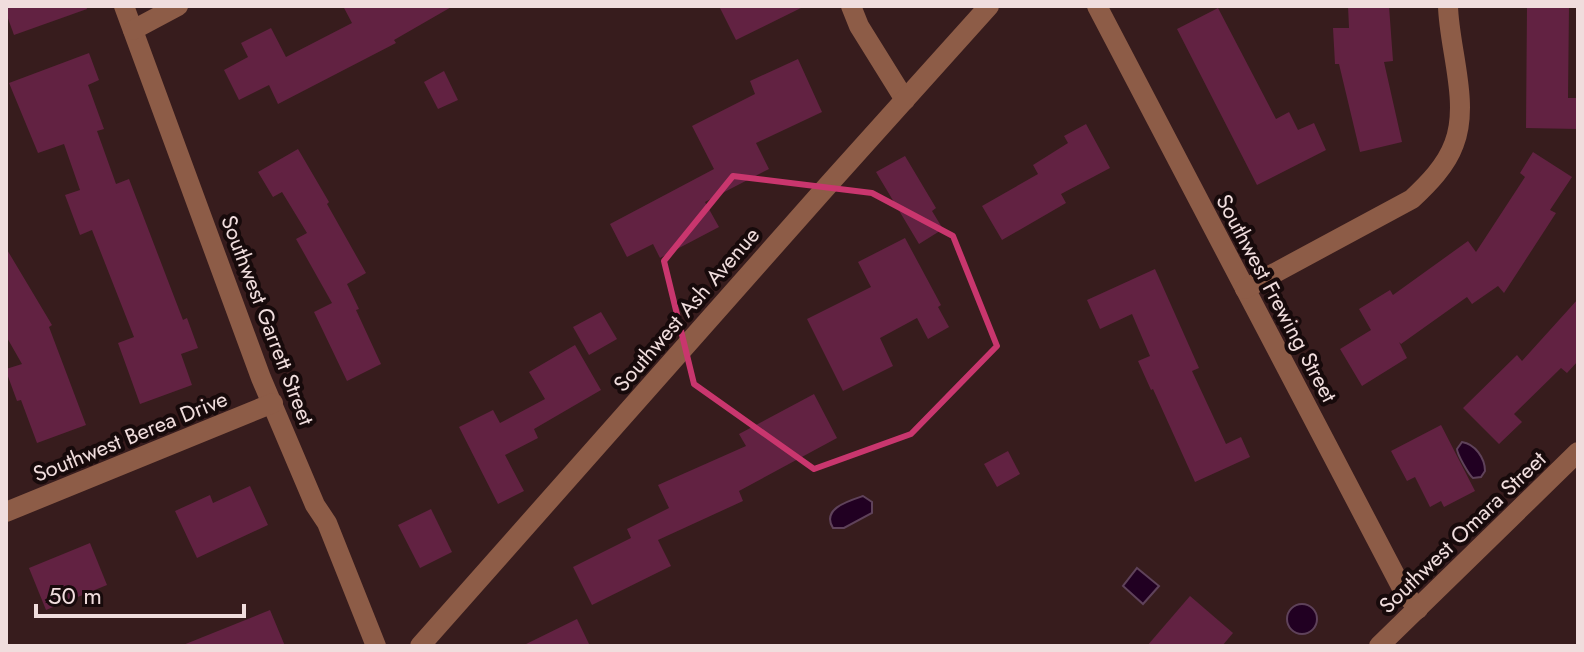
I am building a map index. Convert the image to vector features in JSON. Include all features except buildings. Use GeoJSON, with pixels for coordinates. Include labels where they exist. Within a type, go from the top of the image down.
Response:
{"type":"FeatureCollection","features":[{"type":"Feature","properties":{"kind":"street","name":"Southwest Garrett Street"},"geometry":{"type":"LineString","coordinates":[[124,6],[261,378],[315,505],[327,523],[376,646]]}},
{"type":"Feature","properties":{"kind":"street"},"geometry":{"type":"LineString","coordinates":[[133,30],[178,6]]}},
{"type":"Feature","properties":{"kind":"street"},"geometry":{"type":"LineString","coordinates":[[851,6],[859,26],[905,100]]}},
{"type":"Feature","properties":{"kind":"street","name":"Southwest Ash Avenue"},"geometry":{"type":"LineString","coordinates":[[420,646],[989,6]]}},
{"type":"Feature","properties":{"kind":"street","name":"Southwest Frewing Street"},"geometry":{"type":"LineString","coordinates":[[1097,6],[1404,592],[1418,609]]}},
{"type":"Feature","properties":{"kind":"street"},"geometry":{"type":"LineString","coordinates":[[1245,289],[1412,199],[1431,181],[1454,145],[1459,128],[1460,103],[1448,6]]}},
{"type":"Feature","properties":{"kind":"street","name":"Southwest Berea Drive"},"geometry":{"type":"LineString","coordinates":[[6,512],[273,403]]}},
{"type":"Feature","properties":{"kind":"street","name":"Southwest Omara Street"},"geometry":{"type":"LineString","coordinates":[[1379,646],[1578,452]]}},
{"type":"Feature","properties":{"kind":"highlighted area"},"geometry":{"type":"Polygon","coordinates":[[[733,176],[872,193],[953,236],[997,346],[911,434],[814,469],[694,384],[664,261],[733,176]]]}},
{"type":"Feature","properties":{"kind":"shaded area"},"geometry":{"type":"Polygon","coordinates":[[[1462,442],[1475,449],[1481,457],[1485,471],[1481,477],[1473,478],[1459,455],[1457,449],[1462,442]]]}},
{"type":"Feature","properties":{"kind":"shaded area"},"geometry":{"type":"Polygon","coordinates":[[[863,496],[872,502],[872,513],[844,528],[833,528],[830,521],[833,511],[863,496]]]}},
{"type":"Feature","properties":{"kind":"shaded area"},"geometry":{"type":"Polygon","coordinates":[[[1137,568],[1159,586],[1143,604],[1123,586],[1137,568]]]}},
{"type":"Feature","properties":{"kind":"shaded area"},"geometry":{"type":"Polygon","coordinates":[[[1302,604],[1313,608],[1317,619],[1313,630],[1302,634],[1291,630],[1287,619],[1291,608],[1302,604]]]}}]}
